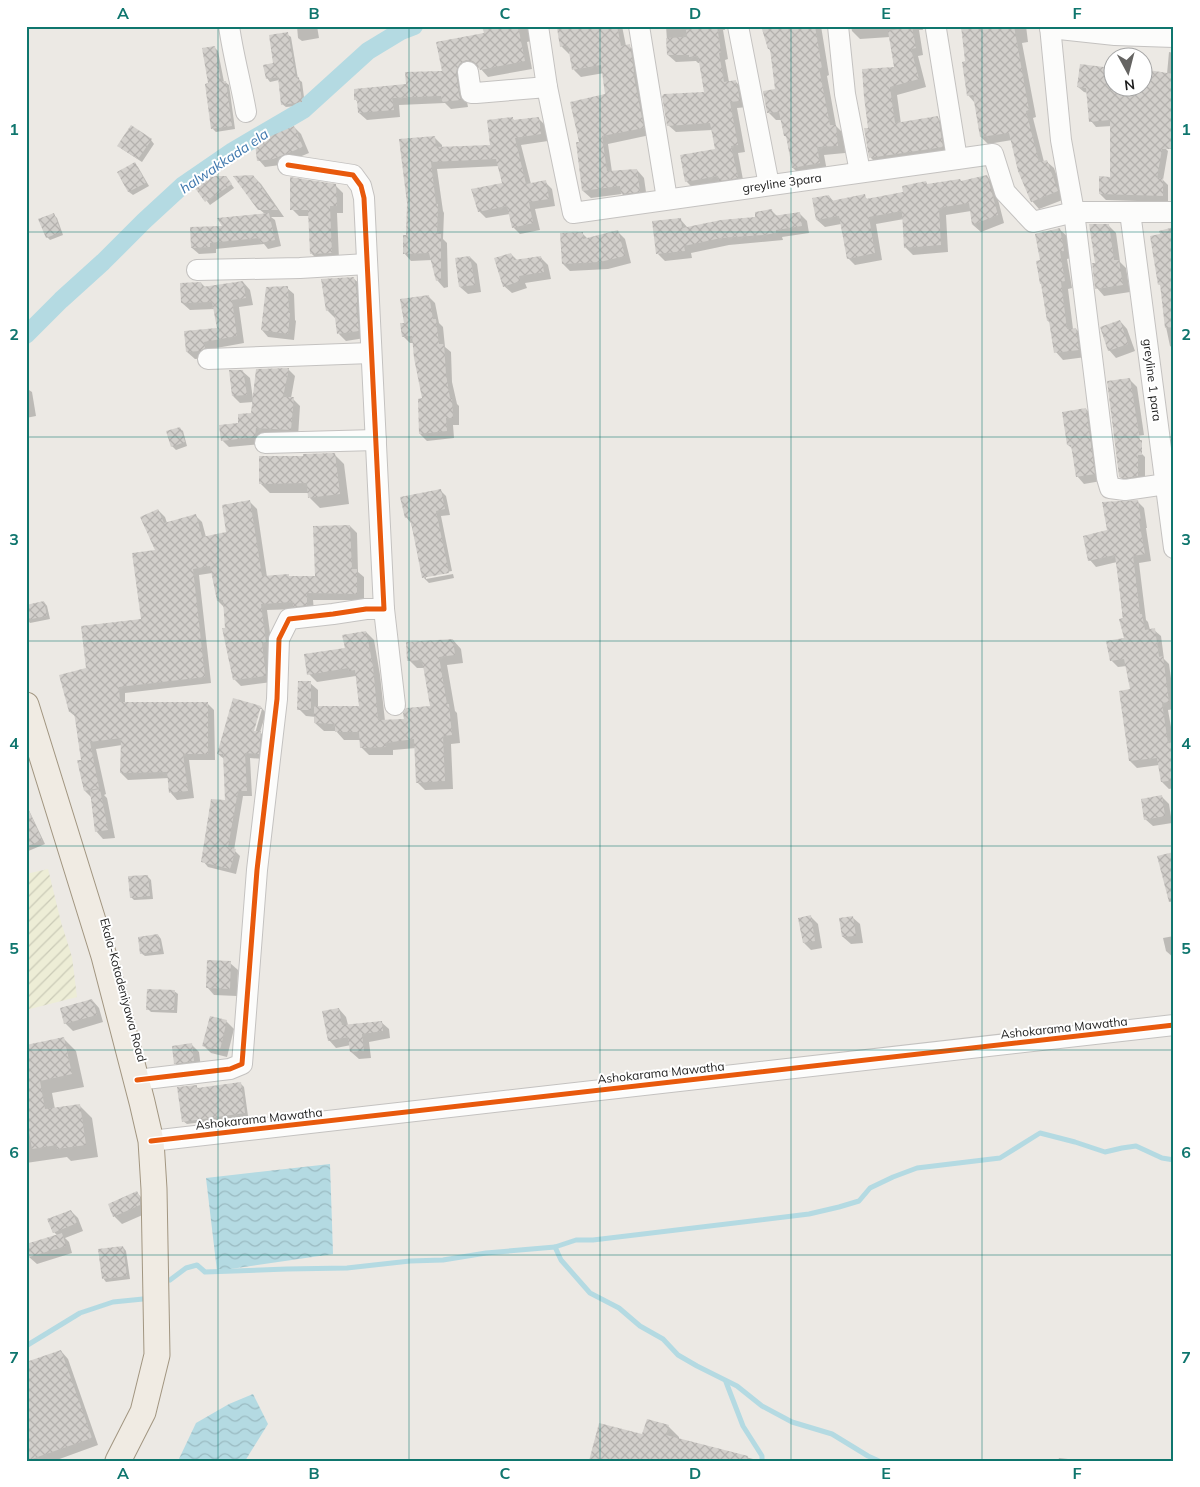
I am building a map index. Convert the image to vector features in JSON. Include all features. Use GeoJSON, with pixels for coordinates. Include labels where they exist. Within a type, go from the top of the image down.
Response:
{"type":"FeatureCollection","features":[{"type":"Feature","properties":{"kind":"main road","name":"Ekala-Kotadeniyawa Road"},"geometry":{"type":"LineString","coordinates":[[26,705],[104,956],[151,1141],[154,1189],[157,1355],[143,1412],[118,1461]]}},
{"type":"Feature","properties":{"kind":"street"},"geometry":{"type":"LineString","coordinates":[[468,72],[471,93],[476,94],[547,87],[538,26]]}},
{"type":"Feature","properties":{"kind":"street"},"geometry":{"type":"LineString","coordinates":[[639,26],[667,200]]}},
{"type":"Feature","properties":{"kind":"street"},"geometry":{"type":"LineString","coordinates":[[738,26],[769,185]]}},
{"type":"Feature","properties":{"kind":"street"},"geometry":{"type":"LineString","coordinates":[[838,26],[845,94],[860,172]]}},
{"type":"Feature","properties":{"kind":"street"},"geometry":{"type":"LineString","coordinates":[[233,27],[233,53],[246,112]]}},
{"type":"Feature","properties":{"kind":"street"},"geometry":{"type":"LineString","coordinates":[[1166,484],[1124,490],[1110,488],[1107,478],[1074,212],[1061,140],[1050,27],[1115,35],[1174,37]]}},
{"type":"Feature","properties":{"kind":"street"},"geometry":{"type":"LineString","coordinates":[[936,29],[957,159]]}},
{"type":"Feature","properties":{"kind":"street","name":"greyline 3para"},"geometry":{"type":"LineString","coordinates":[[547,87],[573,213],[993,154],[1004,192],[1033,222],[1074,212],[1174,212]]}},
{"type":"Feature","properties":{"kind":"street"},"geometry":{"type":"LineString","coordinates":[[288,165],[353,176],[361,186],[364,198],[384,609],[395,705]]}},
{"type":"Feature","properties":{"kind":"street","name":"greyline 1 para"},"geometry":{"type":"LineString","coordinates":[[1130,212],[1174,548]]}},
{"type":"Feature","properties":{"kind":"street"},"geometry":{"type":"LineString","coordinates":[[197,270],[367,264]]}},
{"type":"Feature","properties":{"kind":"street"},"geometry":{"type":"LineString","coordinates":[[208,359],[371,353]]}},
{"type":"Feature","properties":{"kind":"street"},"geometry":{"type":"LineString","coordinates":[[265,443],[376,440]]}},
{"type":"Feature","properties":{"kind":"street"},"geometry":{"type":"LineString","coordinates":[[137,1080],[230,1069],[242,1064],[257,870],[277,699],[279,639],[289,619],[366,609],[384,609]]}},
{"type":"Feature","properties":{"kind":"street","name":"Ashokarama Mawatha"},"geometry":{"type":"LineString","coordinates":[[151,1141],[1174,1025]]}},
{"type":"Feature","properties":{"kind":"green space"},"geometry":{"type":"Polygon","coordinates":[[[48,869],[72,957],[77,997],[26,1010],[26,874],[48,869]]]}},
{"type":"Feature","properties":{"kind":"water"},"geometry":{"type":"Polygon","coordinates":[[[330,1164],[333,1254],[217,1271],[206,1178],[330,1164]]]}},
{"type":"Feature","properties":{"kind":"water"},"geometry":{"type":"Polygon","coordinates":[[[253,1394],[268,1424],[245,1461],[178,1461],[196,1423],[229,1404],[253,1394]]]}},
{"type":"Feature","properties":{"kind":"building"},"geometry":{"type":"Polygon","coordinates":[[[482,26],[518,26],[525,61],[480,70],[473,61],[466,60],[460,63],[456,73],[461,100],[442,102],[441,96],[392,98],[394,110],[358,113],[357,100],[354,100],[354,89],[406,84],[405,72],[442,71],[436,42],[484,33],[482,26]]]}},
{"type":"Feature","properties":{"kind":"building"},"geometry":{"type":"Polygon","coordinates":[[[565,26],[617,26],[621,46],[630,44],[633,72],[644,128],[602,136],[607,171],[637,169],[640,192],[621,194],[620,186],[582,191],[576,142],[579,142],[570,102],[605,94],[601,65],[572,70],[568,46],[560,47],[557,28],[565,26]]]}},
{"type":"Feature","properties":{"kind":"building"},"geometry":{"type":"Polygon","coordinates":[[[692,26],[717,26],[724,82],[736,80],[740,101],[730,102],[738,145],[731,146],[738,178],[719,181],[718,176],[685,182],[680,155],[715,149],[710,123],[667,126],[662,96],[664,94],[704,92],[698,56],[667,55],[666,38],[687,37],[686,30],[692,29],[692,26]]]}},
{"type":"Feature","properties":{"kind":"building"},"geometry":{"type":"Polygon","coordinates":[[[761,26],[815,26],[822,68],[819,68],[830,125],[836,125],[838,146],[817,147],[820,163],[792,168],[779,112],[767,113],[763,91],[775,89],[770,49],[768,49],[761,26]]]}},
{"type":"Feature","properties":{"kind":"building"},"geometry":{"type":"Polygon","coordinates":[[[961,26],[1014,26],[1029,110],[1026,111],[1039,162],[1047,160],[1058,191],[1031,202],[1018,171],[1009,133],[980,137],[973,95],[967,96],[962,62],[965,61],[961,26]]]}},
{"type":"Feature","properties":{"kind":"building"},"geometry":{"type":"Polygon","coordinates":[[[912,27],[916,48],[911,49],[919,79],[890,87],[895,123],[938,116],[943,147],[869,158],[864,128],[868,128],[862,69],[894,67],[888,31],[912,27]]]}},
{"type":"Feature","properties":{"kind":"building"},"geometry":{"type":"Polygon","coordinates":[[[288,32],[296,78],[299,77],[302,102],[281,105],[278,77],[266,79],[263,65],[273,63],[269,35],[288,32]]]}},
{"type":"Feature","properties":{"kind":"building"},"geometry":{"type":"Polygon","coordinates":[[[215,46],[221,81],[226,81],[232,126],[211,129],[205,84],[208,83],[202,48],[215,46]]]}},
{"type":"Feature","properties":{"kind":"building"},"geometry":{"type":"Polygon","coordinates":[[[1080,64],[1102,67],[1102,98],[1152,98],[1152,71],[1174,74],[1174,123],[1172,123],[1171,149],[1162,149],[1157,178],[1163,178],[1163,196],[1099,194],[1099,176],[1110,177],[1110,120],[1089,122],[1086,88],[1077,87],[1080,64]]]}},
{"type":"Feature","properties":{"kind":"building"},"geometry":{"type":"Polygon","coordinates":[[[513,117],[513,120],[539,117],[541,134],[515,138],[526,184],[546,180],[549,199],[529,202],[533,223],[512,228],[507,206],[478,212],[471,189],[502,183],[496,159],[431,162],[436,204],[438,204],[437,234],[441,234],[441,280],[436,281],[429,253],[403,254],[403,235],[406,235],[407,203],[399,139],[435,136],[436,147],[490,145],[487,120],[513,117]]]}},
{"type":"Feature","properties":{"kind":"building"},"geometry":{"type":"Polygon","coordinates":[[[131,125],[152,139],[138,159],[117,146],[131,125]]]}},
{"type":"Feature","properties":{"kind":"building"},"geometry":{"type":"Polygon","coordinates":[[[294,126],[303,147],[273,159],[257,161],[255,143],[294,126]]]}},
{"type":"Feature","properties":{"kind":"building"},"geometry":{"type":"Polygon","coordinates":[[[135,162],[146,183],[128,192],[117,172],[135,162]]]}},
{"type":"Feature","properties":{"kind":"building"},"geometry":{"type":"Polygon","coordinates":[[[253,175],[278,210],[258,210],[233,176],[253,175]]]}},
{"type":"Feature","properties":{"kind":"building"},"geometry":{"type":"Polygon","coordinates":[[[987,175],[998,215],[972,225],[969,203],[939,208],[941,245],[904,248],[902,211],[869,217],[875,253],[847,259],[839,216],[816,220],[812,198],[829,195],[831,201],[865,194],[866,199],[903,192],[902,186],[926,181],[927,184],[960,179],[961,181],[987,175]]]}},
{"type":"Feature","properties":{"kind":"building"},"geometry":{"type":"Polygon","coordinates":[[[211,176],[226,176],[232,184],[205,202],[195,188],[211,176]]]}},
{"type":"Feature","properties":{"kind":"building"},"geometry":{"type":"Polygon","coordinates":[[[290,177],[336,184],[337,206],[330,206],[332,253],[310,254],[308,210],[290,210],[290,177]]]}},
{"type":"Feature","properties":{"kind":"building"},"geometry":{"type":"Polygon","coordinates":[[[772,209],[773,216],[800,212],[802,226],[776,230],[776,233],[764,235],[721,238],[684,246],[685,251],[656,254],[652,221],[681,218],[682,228],[721,220],[755,217],[755,212],[772,209]]]}},
{"type":"Feature","properties":{"kind":"building"},"geometry":{"type":"Polygon","coordinates":[[[54,213],[61,232],[46,238],[38,219],[54,213]]]}},
{"type":"Feature","properties":{"kind":"building"},"geometry":{"type":"Polygon","coordinates":[[[269,213],[275,240],[261,243],[259,238],[210,243],[210,247],[191,248],[190,227],[222,226],[217,218],[269,213]]]}},
{"type":"Feature","properties":{"kind":"building"},"geometry":{"type":"Polygon","coordinates":[[[1089,224],[1109,224],[1114,260],[1119,260],[1123,285],[1095,289],[1092,263],[1095,263],[1089,224]]]}},
{"type":"Feature","properties":{"kind":"building"},"geometry":{"type":"Polygon","coordinates":[[[1174,227],[1174,327],[1165,328],[1160,284],[1158,285],[1150,236],[1160,234],[1159,231],[1174,227]]]}},
{"type":"Feature","properties":{"kind":"building"},"geometry":{"type":"Polygon","coordinates":[[[1060,228],[1064,251],[1060,252],[1065,281],[1061,282],[1067,329],[1076,328],[1079,350],[1054,353],[1036,261],[1040,260],[1035,234],[1060,228]]]}},
{"type":"Feature","properties":{"kind":"building"},"geometry":{"type":"Polygon","coordinates":[[[618,230],[625,256],[600,262],[562,264],[560,233],[583,232],[583,239],[618,230]]]}},
{"type":"Feature","properties":{"kind":"building"},"geometry":{"type":"Polygon","coordinates":[[[511,253],[514,260],[541,256],[544,272],[519,276],[520,281],[503,287],[494,258],[511,253]]]}},
{"type":"Feature","properties":{"kind":"building"},"geometry":{"type":"Polygon","coordinates":[[[470,256],[475,285],[459,287],[455,258],[470,256]]]}},
{"type":"Feature","properties":{"kind":"building"},"geometry":{"type":"Polygon","coordinates":[[[354,277],[359,331],[337,334],[334,310],[326,311],[321,279],[354,277]]]}},
{"type":"Feature","properties":{"kind":"building"},"geometry":{"type":"Polygon","coordinates":[[[243,281],[246,298],[232,300],[237,336],[204,342],[205,348],[200,351],[186,352],[184,331],[217,328],[212,302],[181,303],[180,283],[201,282],[202,287],[243,281]]]}},
{"type":"Feature","properties":{"kind":"building"},"geometry":{"type":"Polygon","coordinates":[[[288,286],[290,313],[288,334],[261,330],[266,287],[288,286]]]}},
{"type":"Feature","properties":{"kind":"building"},"geometry":{"type":"Polygon","coordinates":[[[429,295],[433,319],[436,319],[439,344],[444,344],[446,374],[450,398],[452,398],[453,418],[446,418],[447,431],[419,434],[418,399],[422,398],[414,358],[412,336],[402,337],[400,323],[404,323],[400,299],[429,295]]]}},
{"type":"Feature","properties":{"kind":"building"},"geometry":{"type":"Polygon","coordinates":[[[1120,320],[1128,344],[1108,351],[1100,327],[1120,320]]]}},
{"type":"Feature","properties":{"kind":"building"},"geometry":{"type":"Polygon","coordinates":[[[289,368],[283,397],[294,397],[291,430],[256,428],[255,437],[221,441],[219,425],[238,423],[238,414],[251,413],[256,369],[289,368]]]}},
{"type":"Feature","properties":{"kind":"building"},"geometry":{"type":"Polygon","coordinates":[[[229,370],[243,370],[247,395],[232,396],[229,370]]]}},
{"type":"Feature","properties":{"kind":"building"},"geometry":{"type":"Polygon","coordinates":[[[1130,378],[1140,440],[1142,440],[1142,455],[1138,455],[1138,476],[1125,478],[1119,477],[1107,381],[1130,378]]]}},
{"type":"Feature","properties":{"kind":"building"},"geometry":{"type":"Polygon","coordinates":[[[1086,408],[1095,474],[1076,477],[1071,445],[1067,445],[1062,412],[1086,408]]]}},
{"type":"Feature","properties":{"kind":"building"},"geometry":{"type":"Polygon","coordinates":[[[180,427],[185,442],[171,447],[166,431],[180,427]]]}},
{"type":"Feature","properties":{"kind":"building"},"geometry":{"type":"Polygon","coordinates":[[[335,453],[340,494],[308,498],[307,483],[259,484],[259,456],[303,456],[303,454],[335,453]]]}},
{"type":"Feature","properties":{"kind":"building"},"geometry":{"type":"Polygon","coordinates":[[[441,489],[445,509],[436,511],[449,573],[422,578],[410,517],[405,518],[400,497],[441,489]]]}},
{"type":"Feature","properties":{"kind":"building"},"geometry":{"type":"Polygon","coordinates":[[[250,500],[262,576],[289,574],[289,576],[315,576],[313,526],[350,525],[352,569],[357,569],[357,594],[307,593],[307,605],[293,607],[293,602],[261,604],[266,642],[262,643],[266,676],[233,680],[222,628],[225,628],[223,600],[217,601],[210,566],[193,569],[205,677],[119,687],[120,702],[208,702],[208,754],[183,754],[188,791],[169,793],[167,772],[120,773],[121,738],[90,742],[99,788],[84,791],[77,760],[81,760],[74,712],[69,712],[59,675],[86,668],[81,626],[141,619],[132,553],[155,550],[140,517],[158,509],[164,523],[196,514],[202,537],[226,532],[222,505],[250,500]]]}},
{"type":"Feature","properties":{"kind":"building"},"geometry":{"type":"Polygon","coordinates":[[[1138,500],[1141,521],[1139,521],[1145,554],[1133,556],[1140,614],[1142,614],[1145,630],[1155,628],[1159,657],[1163,656],[1169,702],[1162,703],[1168,743],[1174,742],[1174,780],[1161,782],[1157,758],[1129,761],[1119,691],[1130,689],[1124,659],[1110,661],[1106,641],[1124,638],[1119,619],[1123,618],[1115,555],[1088,561],[1083,536],[1107,530],[1102,502],[1138,500]]]}},
{"type":"Feature","properties":{"kind":"building"},"geometry":{"type":"Polygon","coordinates":[[[44,601],[47,616],[26,620],[26,605],[44,601]]]}},
{"type":"Feature","properties":{"kind":"building"},"geometry":{"type":"Polygon","coordinates":[[[366,631],[373,666],[378,720],[404,719],[403,713],[406,708],[430,706],[422,660],[407,661],[406,642],[453,639],[455,655],[439,657],[447,704],[449,704],[452,735],[443,736],[445,781],[416,783],[414,739],[385,743],[386,747],[360,748],[359,732],[335,732],[335,724],[314,723],[314,706],[359,706],[355,670],[349,671],[348,668],[307,675],[304,654],[345,648],[342,635],[366,631]]]}},
{"type":"Feature","properties":{"kind":"building"},"geometry":{"type":"Polygon","coordinates":[[[298,681],[311,681],[311,710],[297,710],[298,681]]]}},
{"type":"Feature","properties":{"kind":"building"},"geometry":{"type":"Polygon","coordinates":[[[233,698],[261,706],[254,731],[261,731],[259,754],[245,753],[247,791],[238,791],[228,847],[236,849],[230,869],[201,862],[211,799],[225,800],[223,754],[217,754],[233,698]]]}},
{"type":"Feature","properties":{"kind":"building"},"geometry":{"type":"Polygon","coordinates":[[[100,789],[108,830],[95,832],[90,791],[100,789]]]}},
{"type":"Feature","properties":{"kind":"building"},"geometry":{"type":"Polygon","coordinates":[[[1162,795],[1165,816],[1144,820],[1141,799],[1162,795]]]}},
{"type":"Feature","properties":{"kind":"building"},"geometry":{"type":"Polygon","coordinates":[[[26,804],[42,840],[26,847],[26,804]]]}},
{"type":"Feature","properties":{"kind":"building"},"geometry":{"type":"Polygon","coordinates":[[[1174,852],[1174,902],[1169,902],[1157,856],[1174,852]]]}},
{"type":"Feature","properties":{"kind":"building"},"geometry":{"type":"Polygon","coordinates":[[[148,875],[150,896],[130,898],[128,876],[148,875]]]}},
{"type":"Feature","properties":{"kind":"building"},"geometry":{"type":"Polygon","coordinates":[[[811,915],[815,941],[803,943],[798,918],[811,915]]]}},
{"type":"Feature","properties":{"kind":"building"},"geometry":{"type":"Polygon","coordinates":[[[853,916],[856,936],[842,937],[839,918],[853,916]]]}},
{"type":"Feature","properties":{"kind":"building"},"geometry":{"type":"Polygon","coordinates":[[[158,934],[161,951],[140,954],[138,937],[158,934]]]}},
{"type":"Feature","properties":{"kind":"building"},"geometry":{"type":"Polygon","coordinates":[[[207,960],[231,961],[230,989],[206,988],[207,960]]]}},
{"type":"Feature","properties":{"kind":"building"},"geometry":{"type":"Polygon","coordinates":[[[147,989],[175,990],[174,1010],[146,1010],[147,989]]]}},
{"type":"Feature","properties":{"kind":"building"},"geometry":{"type":"Polygon","coordinates":[[[92,999],[97,1015],[64,1024],[60,1008],[92,999]]]}},
{"type":"Feature","properties":{"kind":"building"},"geometry":{"type":"Polygon","coordinates":[[[339,1008],[342,1025],[382,1021],[383,1031],[362,1034],[364,1051],[350,1052],[348,1037],[328,1041],[322,1011],[339,1008]]]}},
{"type":"Feature","properties":{"kind":"building"},"geometry":{"type":"Polygon","coordinates":[[[210,1016],[227,1020],[220,1050],[202,1046],[210,1016]]]}},
{"type":"Feature","properties":{"kind":"building"},"geometry":{"type":"Polygon","coordinates":[[[64,1037],[72,1074],[40,1081],[45,1109],[80,1104],[86,1145],[57,1149],[57,1145],[32,1149],[26,1113],[26,1045],[64,1037]]]}},
{"type":"Feature","properties":{"kind":"building"},"geometry":{"type":"Polygon","coordinates":[[[192,1043],[194,1061],[174,1064],[172,1046],[192,1043]]]}},
{"type":"Feature","properties":{"kind":"building"},"geometry":{"type":"Polygon","coordinates":[[[241,1082],[245,1113],[182,1122],[177,1087],[197,1085],[197,1088],[241,1082]]]}},
{"type":"Feature","properties":{"kind":"building"},"geometry":{"type":"Polygon","coordinates":[[[137,1191],[140,1197],[140,1205],[113,1217],[108,1204],[137,1191]]]}},
{"type":"Feature","properties":{"kind":"building"},"geometry":{"type":"Polygon","coordinates":[[[71,1210],[77,1223],[53,1233],[47,1219],[71,1210]]]}},
{"type":"Feature","properties":{"kind":"building"},"geometry":{"type":"Polygon","coordinates":[[[62,1233],[66,1246],[26,1258],[26,1244],[62,1233]]]}},
{"type":"Feature","properties":{"kind":"building"},"geometry":{"type":"Polygon","coordinates":[[[123,1246],[127,1276],[102,1279],[98,1249],[123,1246]]]}},
{"type":"Feature","properties":{"kind":"building"},"geometry":{"type":"Polygon","coordinates":[[[61,1350],[92,1438],[26,1461],[26,1362],[61,1350]]]}},
{"type":"Feature","properties":{"kind":"building"},"geometry":{"type":"Polygon","coordinates":[[[647,1419],[669,1425],[666,1435],[748,1456],[747,1461],[589,1461],[599,1423],[642,1434],[647,1419]]]}},
{"type":"Feature","properties":{"kind":"waterway","name":"halwakkada ela"},"geometry":{"type":"LineString","coordinates":[[26,335],[182,186],[233,151],[303,110],[368,51],[401,31],[414,26]]}},
{"type":"Feature","properties":{"kind":"waterway"},"geometry":{"type":"LineString","coordinates":[[170,1280],[186,1268],[197,1265],[205,1272],[347,1268],[410,1261],[443,1260],[486,1253],[555,1247],[576,1240],[593,1240],[809,1214],[859,1201],[870,1188],[917,1168],[1000,1158],[1040,1133],[1105,1152],[1136,1146],[1162,1158],[1174,1160]]}},
{"type":"Feature","properties":{"kind":"waterway"},"geometry":{"type":"LineString","coordinates":[[555,1247],[561,1260],[590,1293],[619,1308],[640,1326],[663,1339],[678,1355],[737,1386],[762,1406],[792,1422],[832,1434],[879,1461]]}},
{"type":"Feature","properties":{"kind":"waterway"},"geometry":{"type":"LineString","coordinates":[[26,1346],[80,1313],[113,1302],[143,1299]]}},
{"type":"Feature","properties":{"kind":"waterway"},"geometry":{"type":"LineString","coordinates":[[726,1382],[743,1426],[762,1456],[762,1461]]}},
{"type":"Feature","properties":{"kind":"cycle path"},"geometry":{"type":"LineString","coordinates":[[137,1080],[230,1069],[242,1064],[257,870],[277,699],[279,639],[289,619],[366,609],[384,609],[364,198],[361,186],[353,175],[288,165]]}},
{"type":"Feature","properties":{"kind":"cycle path"},"geometry":{"type":"LineString","coordinates":[[151,1141],[1174,1025]]}}]}
